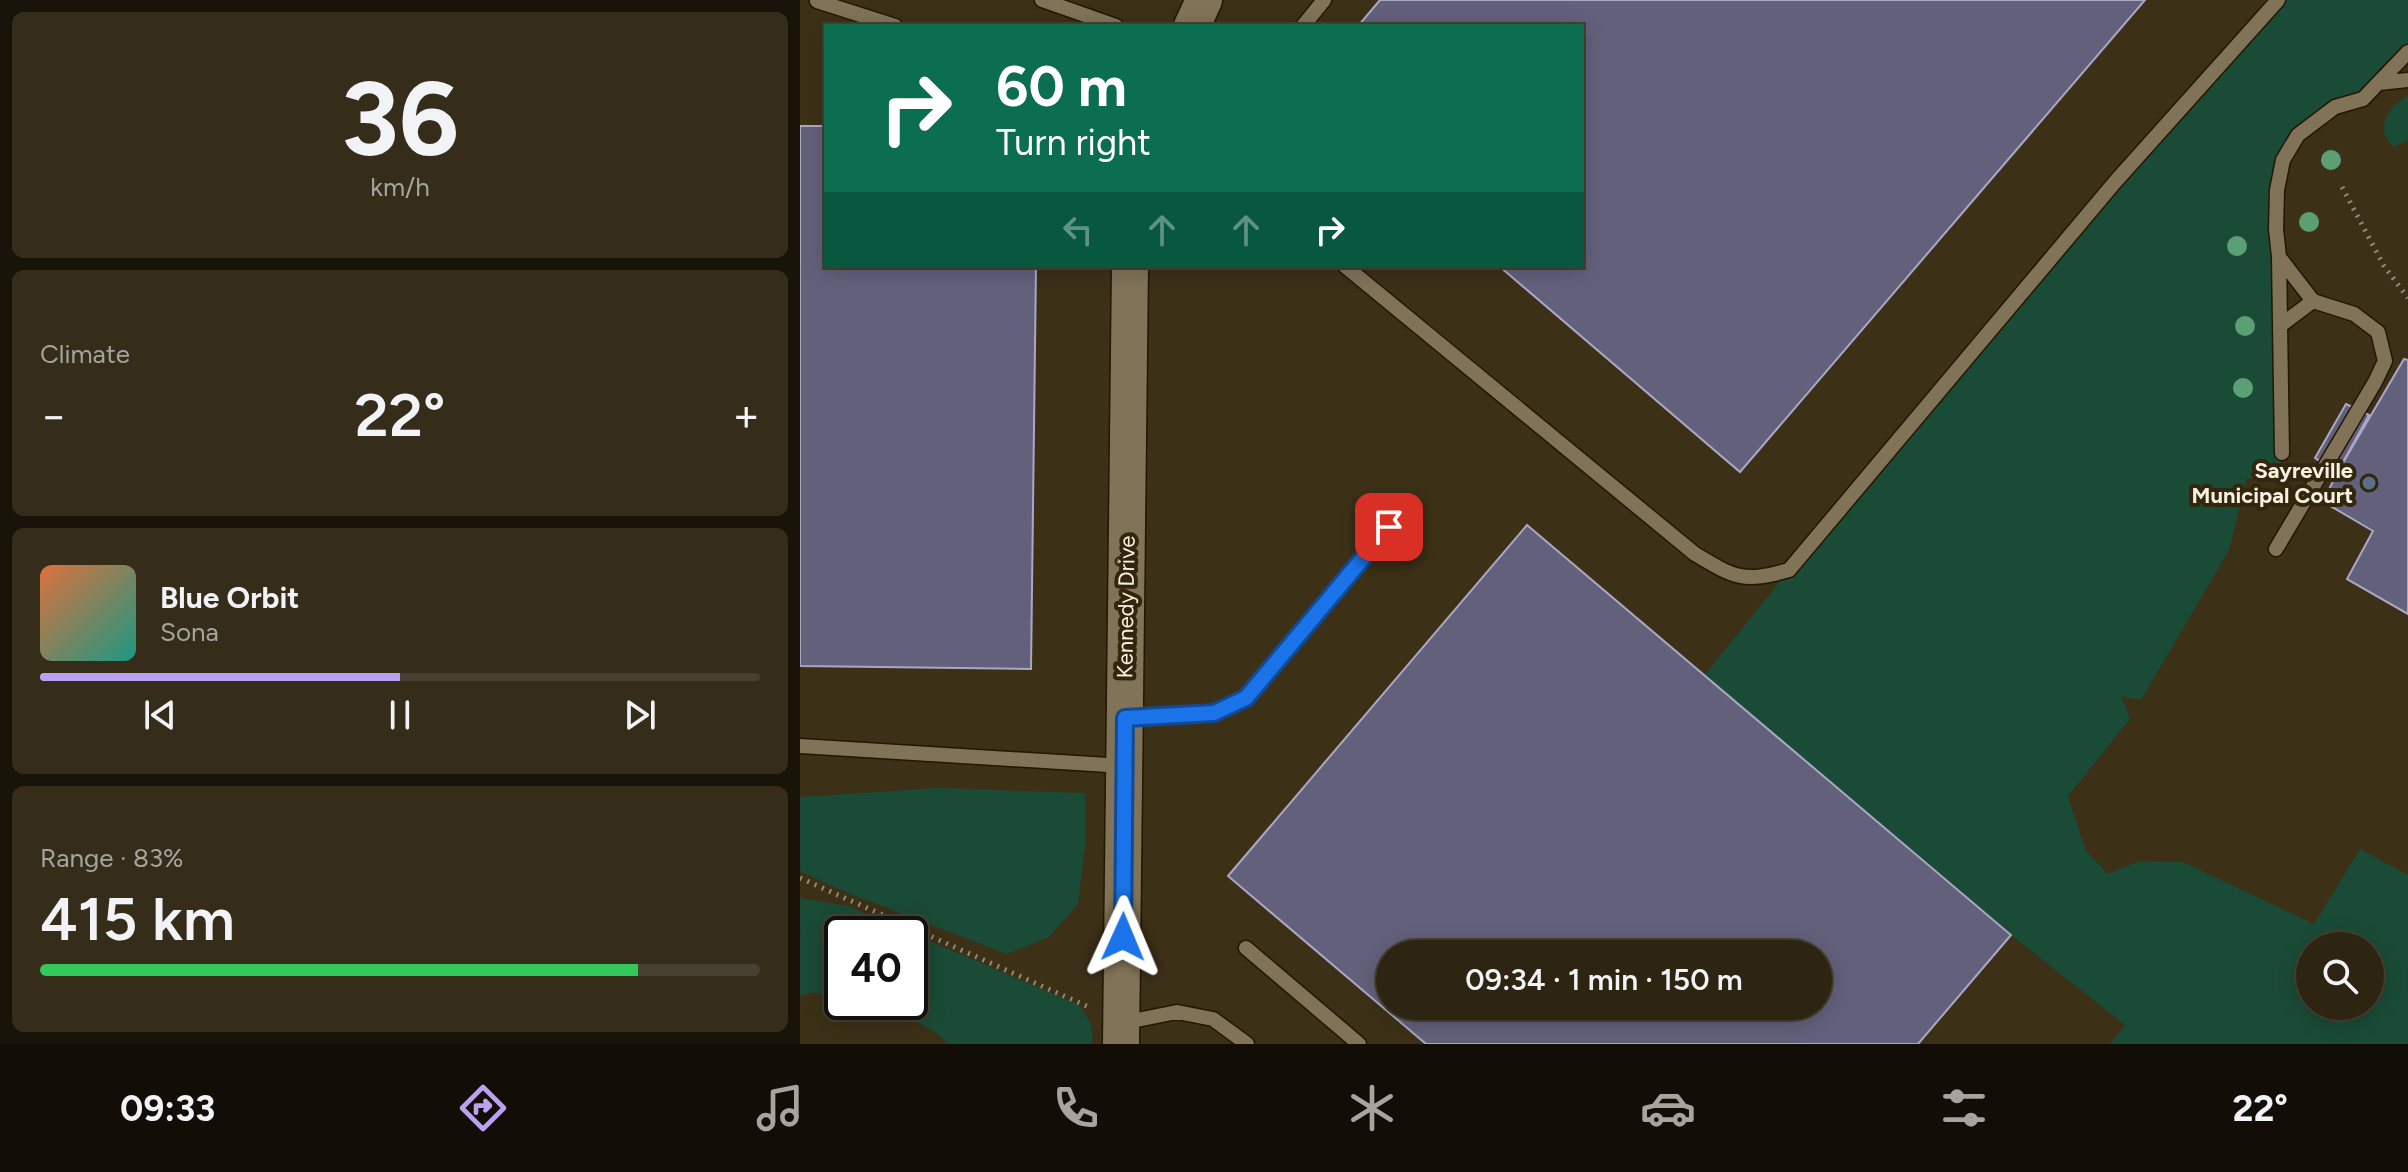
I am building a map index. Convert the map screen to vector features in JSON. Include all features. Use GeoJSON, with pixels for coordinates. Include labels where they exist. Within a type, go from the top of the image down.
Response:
{"type":"FeatureCollection","features":[{"type":"Feature","properties":{"kind":"street"},"geometry":{"type":"LineString","coordinates":[[1193,24],[1204,0]]}},
{"type":"Feature","properties":{"kind":"street","name":"Kennedy Drive"},"geometry":{"type":"LineString","coordinates":[[1112,1025],[1124,766],[1130,268]]}},
{"type":"Feature","properties":{"kind":"lane"},"geometry":{"type":"LineString","coordinates":[[1042,0],[1110,24]]}},
{"type":"Feature","properties":{"kind":"lane"},"geometry":{"type":"LineString","coordinates":[[1305,24],[1324,0]]}},
{"type":"Feature","properties":{"kind":"lane"},"geometry":{"type":"LineString","coordinates":[[1347,268],[1695,554],[1731,576],[1763,577],[1776,574],[1789,570],[2115,182],[2278,0]]}},
{"type":"Feature","properties":{"kind":"lane"},"geometry":{"type":"LineString","coordinates":[[817,1],[889,24]]}},
{"type":"Feature","properties":{"kind":"lane"},"geometry":{"type":"LineString","coordinates":[[2282,453],[2281,325],[2276,229],[2283,160],[2298,135],[2335,107],[2363,99],[2408,52]]}},
{"type":"Feature","properties":{"kind":"lane"},"geometry":{"type":"LineString","coordinates":[[2379,83],[2408,80]]}},
{"type":"Feature","properties":{"kind":"lane"},"geometry":{"type":"LineString","coordinates":[[2276,549],[2385,361],[2378,332],[2354,314],[2313,301],[2279,257]]}},
{"type":"Feature","properties":{"kind":"lane"},"geometry":{"type":"LineString","coordinates":[[2281,325],[2313,301]]}},
{"type":"Feature","properties":{"kind":"lane"},"geometry":{"type":"LineString","coordinates":[[1125,718],[1214,713],[1246,698],[1389,527]]}},
{"type":"Feature","properties":{"kind":"lane"},"geometry":{"type":"LineString","coordinates":[[800,746],[1124,766]]}},
{"type":"Feature","properties":{"kind":"lane"},"geometry":{"type":"LineString","coordinates":[[1246,948],[1359,1044]]}},
{"type":"Feature","properties":{"kind":"lane"},"geometry":{"type":"LineString","coordinates":[[1112,1025],[1177,1012],[1213,1019],[1247,1044]]}},
{"type":"Feature","properties":{"kind":"path"},"geometry":{"type":"LineString","coordinates":[[2342,187],[2384,266],[2408,298]]}},
{"type":"Feature","properties":{"kind":"path"},"geometry":{"type":"LineString","coordinates":[[800,878],[1112,1025]]}},
{"type":"Feature","properties":{"kind":"green space"},"geometry":{"type":"Polygon","coordinates":[[[2278,0],[2408,0],[2408,52],[2379,83],[2335,107],[2283,160],[2282,453],[2279,480],[2247,478],[2229,550],[2141,700],[2121,696],[2130,719],[2068,796],[2086,851],[2108,874],[2139,861],[2183,862],[2314,924],[2360,849],[2408,875],[2408,1044],[2110,1044],[2125,1025],[2011,935],[1704,676],[1789,570],[2278,0]]]}},
{"type":"Feature","properties":{"kind":"green space"},"geometry":{"type":"Polygon","coordinates":[[[2408,96],[2408,141],[2394,147],[2388,141],[2384,126],[2390,112],[2408,96]]]}},
{"type":"Feature","properties":{"kind":"green space"},"geometry":{"type":"Polygon","coordinates":[[[938,788],[1085,793],[1085,847],[1078,904],[1049,937],[1007,954],[928,924],[928,916],[908,916],[843,891],[800,871],[800,797],[938,788]]]}},
{"type":"Feature","properties":{"kind":"green space"},"geometry":{"type":"Polygon","coordinates":[[[800,898],[848,906],[871,916],[824,916],[824,995],[814,992],[800,996],[800,898]]]}},
{"type":"Feature","properties":{"kind":"green space"},"geometry":{"type":"Polygon","coordinates":[[[928,940],[1079,1005],[1092,1028],[1092,1038],[1091,1044],[949,1044],[934,1031],[911,1020],[928,1020],[928,940]]]}},
{"type":"Feature","properties":{"kind":"building"},"geometry":{"type":"Polygon","coordinates":[[[1380,0],[2145,0],[1740,472],[1501,268],[1584,268],[1584,24],[1360,24],[1380,0]]]}},
{"type":"Feature","properties":{"kind":"building"},"geometry":{"type":"Polygon","coordinates":[[[800,126],[824,126],[824,268],[1036,268],[1031,669],[800,666],[800,126]]]}},
{"type":"Feature","properties":{"kind":"building","name":"Sayreville Municipal Court"},"geometry":{"type":"Polygon","coordinates":[[[2404,359],[2408,360],[2408,614],[2347,579],[2373,531],[2324,500],[2404,359]]]}},
{"type":"Feature","properties":{"kind":"building"},"geometry":{"type":"Polygon","coordinates":[[[2346,404],[2369,415],[2337,473],[2315,458],[2346,404]]]}},
{"type":"Feature","properties":{"kind":"building"},"geometry":{"type":"Polygon","coordinates":[[[1527,525],[2011,935],[1918,1044],[1426,1044],[1398,1020],[1832,1020],[1832,940],[1376,940],[1376,1002],[1228,876],[1527,525]]]}},
{"type":"Feature","properties":{"kind":"place","name":"Sayreville Municipal Court"},"geometry":{"type":"Point","coordinates":[2369,483]}},
{"type":"Feature","properties":{"kind":"route"},"geometry":{"type":"LineString","coordinates":[[1123,937],[1125,718],[1214,713],[1246,698],[1389,527]]}}]}
